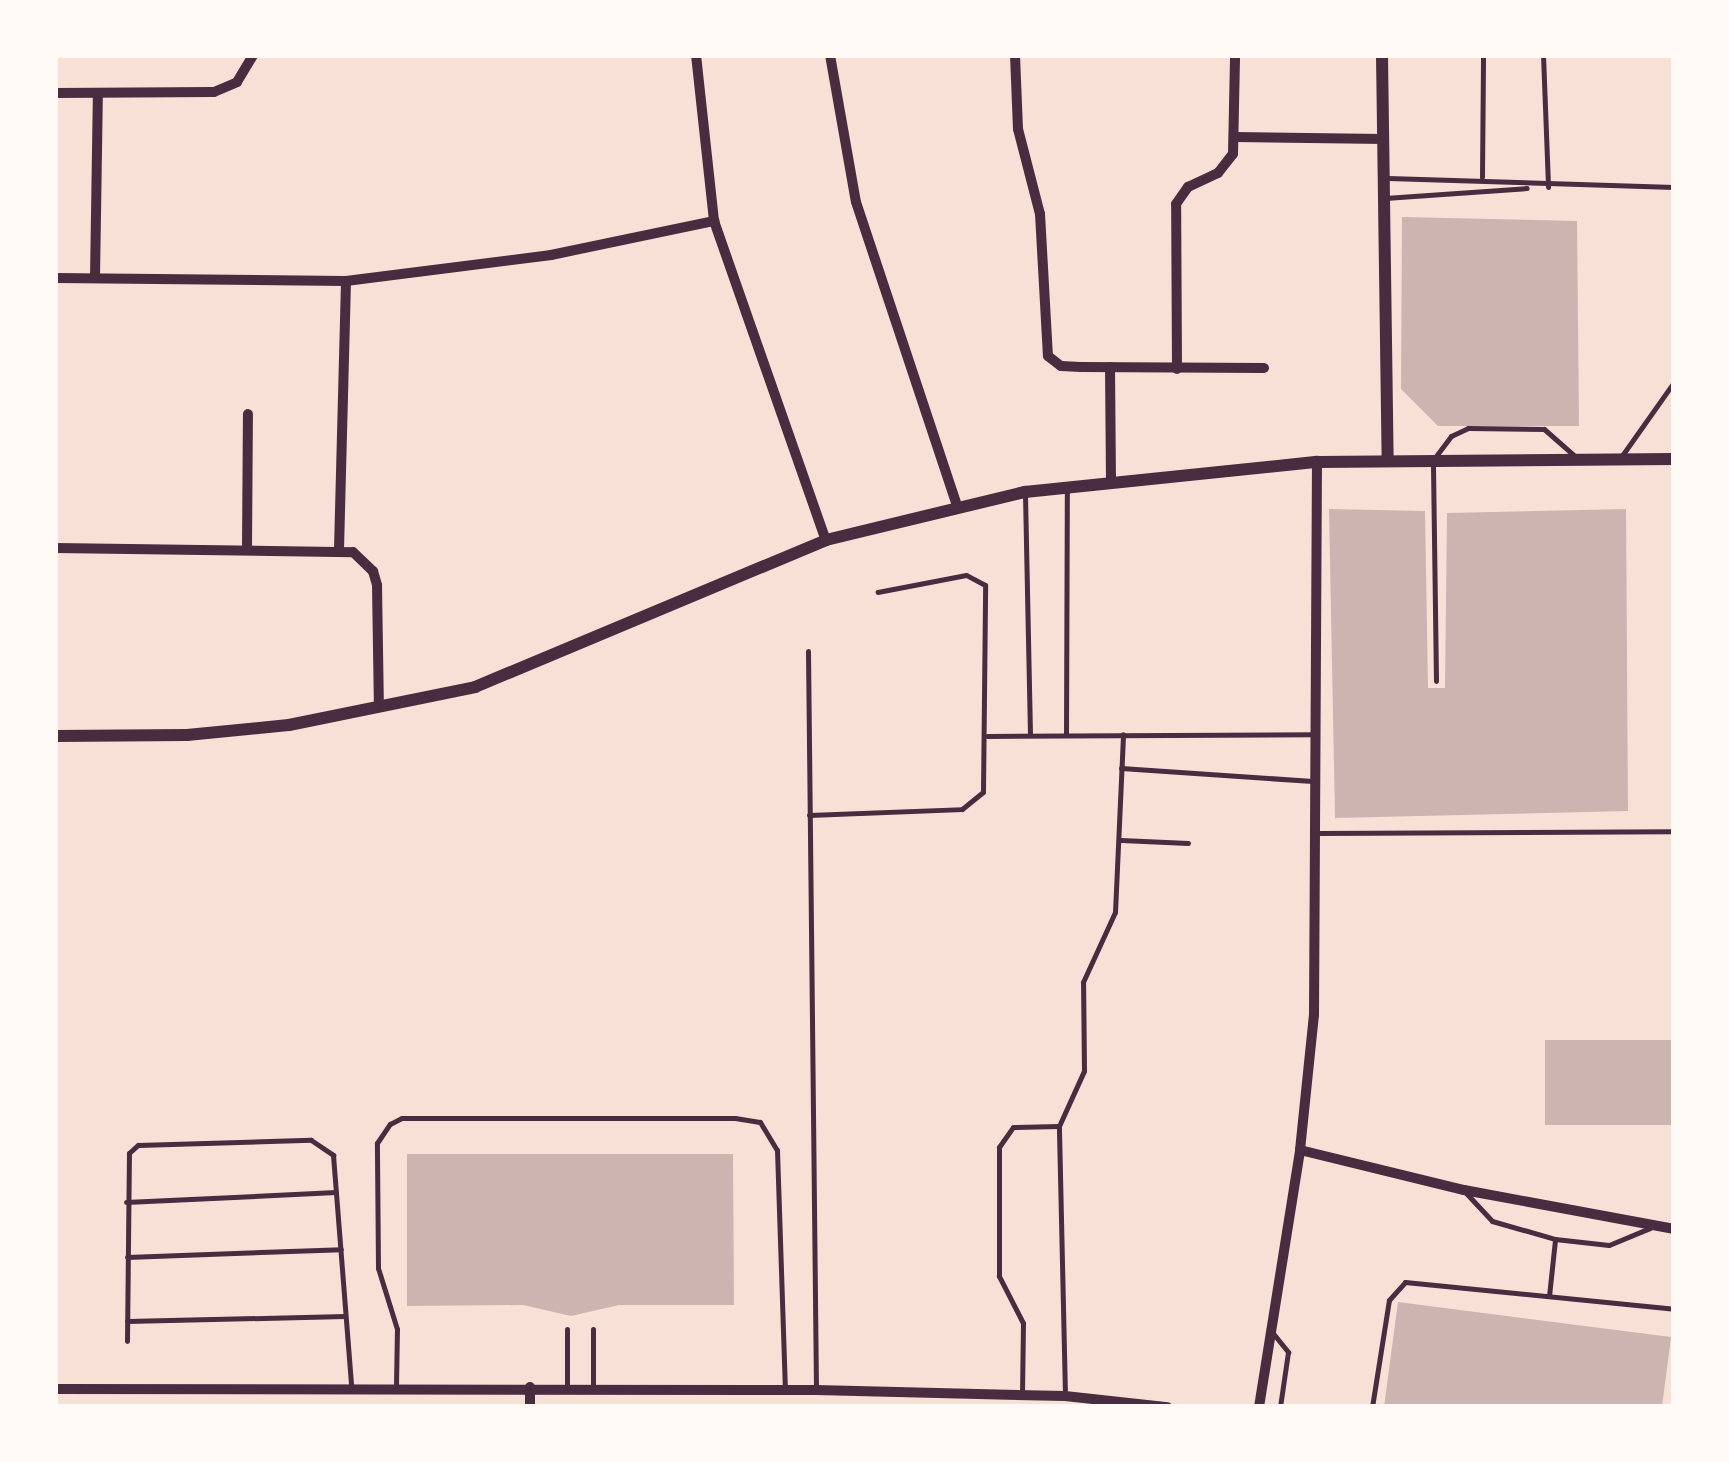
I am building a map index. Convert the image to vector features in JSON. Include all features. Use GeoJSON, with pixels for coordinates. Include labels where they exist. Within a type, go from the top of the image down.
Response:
{"type":"FeatureCollection","features":[{"type":"Feature","properties":{"kind":"street"},"geometry":{"type":"LineString","coordinates":[[55,93],[214,92],[238,82],[253,55]]}},
{"type":"Feature","properties":{"kind":"street"},"geometry":{"type":"LineString","coordinates":[[696,55],[714,222],[826,540]]}},
{"type":"Feature","properties":{"kind":"street"},"geometry":{"type":"LineString","coordinates":[[830,55],[856,202],[957,505]]}},
{"type":"Feature","properties":{"kind":"street"},"geometry":{"type":"LineString","coordinates":[[1015,55],[1018,129],[1040,214],[1045,348],[1061,366],[1264,368]]}},
{"type":"Feature","properties":{"kind":"street"},"geometry":{"type":"LineString","coordinates":[[1176,369],[1176,204],[1188,187],[1227,164],[1235,137],[1235,55]]}},
{"type":"Feature","properties":{"kind":"street"},"geometry":{"type":"LineString","coordinates":[[1382,55],[1388,461]]}},
{"type":"Feature","properties":{"kind":"street"},"geometry":{"type":"LineString","coordinates":[[95,278],[98,93]]}},
{"type":"Feature","properties":{"kind":"street"},"geometry":{"type":"LineString","coordinates":[[1235,137],[1384,139]]}},
{"type":"Feature","properties":{"kind":"street"},"geometry":{"type":"LineString","coordinates":[[55,278],[346,280],[550,256],[714,222]]}},
{"type":"Feature","properties":{"kind":"street"},"geometry":{"type":"LineString","coordinates":[[339,549],[346,280]]}},
{"type":"Feature","properties":{"kind":"street"},"geometry":{"type":"LineString","coordinates":[[1110,368],[1111,480]]}},
{"type":"Feature","properties":{"kind":"street"},"geometry":{"type":"LineString","coordinates":[[246,548],[248,414]]}},
{"type":"Feature","properties":{"kind":"street"},"geometry":{"type":"LineString","coordinates":[[55,736],[187,735],[475,688],[826,540],[957,505],[1025,492],[1111,480],[1318,462],[1674,459]]}},
{"type":"Feature","properties":{"kind":"street"},"geometry":{"type":"LineString","coordinates":[[1258,1407],[1300,1150],[1314,1015],[1318,462]]}},
{"type":"Feature","properties":{"kind":"street"},"geometry":{"type":"LineString","coordinates":[[55,548],[339,549],[364,560],[376,584],[379,706]]}},
{"type":"Feature","properties":{"kind":"street"},"geometry":{"type":"LineString","coordinates":[[1300,1150],[1464,1190],[1674,1229]]}},
{"type":"Feature","properties":{"kind":"street"},"geometry":{"type":"LineString","coordinates":[[55,1389],[396,1385],[816,1390],[1065,1396],[1167,1407]]}},
{"type":"Feature","properties":{"kind":"street"},"geometry":{"type":"LineString","coordinates":[[530,1387],[530,1407]]}},
{"type":"Feature","properties":{"kind":"lane"},"geometry":{"type":"LineString","coordinates":[[1482,178],[1483,55]]}},
{"type":"Feature","properties":{"kind":"lane"},"geometry":{"type":"LineString","coordinates":[[1543,55],[1548,188]]}},
{"type":"Feature","properties":{"kind":"lane"},"geometry":{"type":"LineString","coordinates":[[1385,178],[1482,178],[1548,188],[1674,187]]}},
{"type":"Feature","properties":{"kind":"lane"},"geometry":{"type":"LineString","coordinates":[[1385,198],[1535,187]]}},
{"type":"Feature","properties":{"kind":"lane"},"geometry":{"type":"LineString","coordinates":[[1620,459],[1674,382]]}},
{"type":"Feature","properties":{"kind":"lane"},"geometry":{"type":"LineString","coordinates":[[1436,681],[1432,460],[1462,430],[1520,428],[1550,432],[1578,459]]}},
{"type":"Feature","properties":{"kind":"lane"},"geometry":{"type":"LineString","coordinates":[[1066,735],[1067,486]]}},
{"type":"Feature","properties":{"kind":"lane"},"geometry":{"type":"LineString","coordinates":[[1025,492],[1030,735]]}},
{"type":"Feature","properties":{"kind":"lane"},"geometry":{"type":"LineString","coordinates":[[809,815],[970,806],[986,783],[981,580],[966,575],[878,592]]}},
{"type":"Feature","properties":{"kind":"lane"},"geometry":{"type":"LineString","coordinates":[[808,652],[816,1390]]}},
{"type":"Feature","properties":{"kind":"lane"},"geometry":{"type":"LineString","coordinates":[[1065,1396],[1059,1126],[1084,1071],[1083,982],[1112,928],[1122,734]]}},
{"type":"Feature","properties":{"kind":"lane"},"geometry":{"type":"LineString","coordinates":[[986,736],[1318,734]]}},
{"type":"Feature","properties":{"kind":"lane"},"geometry":{"type":"LineString","coordinates":[[1122,768],[1318,782]]}},
{"type":"Feature","properties":{"kind":"lane"},"geometry":{"type":"LineString","coordinates":[[1318,832],[1674,831]]}},
{"type":"Feature","properties":{"kind":"lane"},"geometry":{"type":"LineString","coordinates":[[1119,840],[1188,844]]}},
{"type":"Feature","properties":{"kind":"lane"},"geometry":{"type":"LineString","coordinates":[[396,1385],[397,1329],[378,1268],[377,1143],[390,1124],[402,1118],[735,1118],[760,1122],[776,1150],[786,1390]]}},
{"type":"Feature","properties":{"kind":"lane"},"geometry":{"type":"LineString","coordinates":[[1022,1396],[1023,1323],[998,1271],[999,1147],[1013,1128],[1059,1126]]}},
{"type":"Feature","properties":{"kind":"lane"},"geometry":{"type":"LineString","coordinates":[[127,1342],[126,1166],[138,1145],[311,1140],[334,1155],[351,1386]]}},
{"type":"Feature","properties":{"kind":"lane"},"geometry":{"type":"LineString","coordinates":[[1464,1190],[1492,1220],[1555,1240],[1610,1245],[1653,1226]]}},
{"type":"Feature","properties":{"kind":"lane"},"geometry":{"type":"LineString","coordinates":[[126,1202],[336,1192]]}},
{"type":"Feature","properties":{"kind":"lane"},"geometry":{"type":"LineString","coordinates":[[1549,1296],[1555,1240]]}},
{"type":"Feature","properties":{"kind":"lane"},"geometry":{"type":"LineString","coordinates":[[126,1257],[340,1249]]}},
{"type":"Feature","properties":{"kind":"lane"},"geometry":{"type":"LineString","coordinates":[[1372,1407],[1390,1300],[1405,1282],[1674,1309]]}},
{"type":"Feature","properties":{"kind":"lane"},"geometry":{"type":"LineString","coordinates":[[127,1321],[346,1316]]}},
{"type":"Feature","properties":{"kind":"lane"},"geometry":{"type":"LineString","coordinates":[[567,1329],[567,1388]]}},
{"type":"Feature","properties":{"kind":"lane"},"geometry":{"type":"LineString","coordinates":[[592,1329],[593,1388]]}},
{"type":"Feature","properties":{"kind":"lane"},"geometry":{"type":"LineString","coordinates":[[1271,1331],[1288,1352],[1280,1407]]}},
{"type":"Feature","properties":{"kind":"building"},"geometry":{"type":"Polygon","coordinates":[[[1402,217],[1577,221],[1579,426],[1438,426],[1401,389],[1402,217]]]}},
{"type":"Feature","properties":{"kind":"building"},"geometry":{"type":"Polygon","coordinates":[[[1329,509],[1425,511],[1428,688],[1445,688],[1447,513],[1626,509],[1628,811],[1335,818],[1329,509]]]}},
{"type":"Feature","properties":{"kind":"building"},"geometry":{"type":"Polygon","coordinates":[[[1545,1040],[1674,1040],[1674,1125],[1545,1125],[1545,1040]]]}},
{"type":"Feature","properties":{"kind":"building"},"geometry":{"type":"Polygon","coordinates":[[[407,1154],[733,1154],[734,1305],[619,1305],[571,1316],[523,1305],[407,1306],[407,1154]]]}},
{"type":"Feature","properties":{"kind":"building"},"geometry":{"type":"Polygon","coordinates":[[[1398,1302],[1671,1337],[1662,1407],[1384,1407],[1398,1302]]]}}]}
